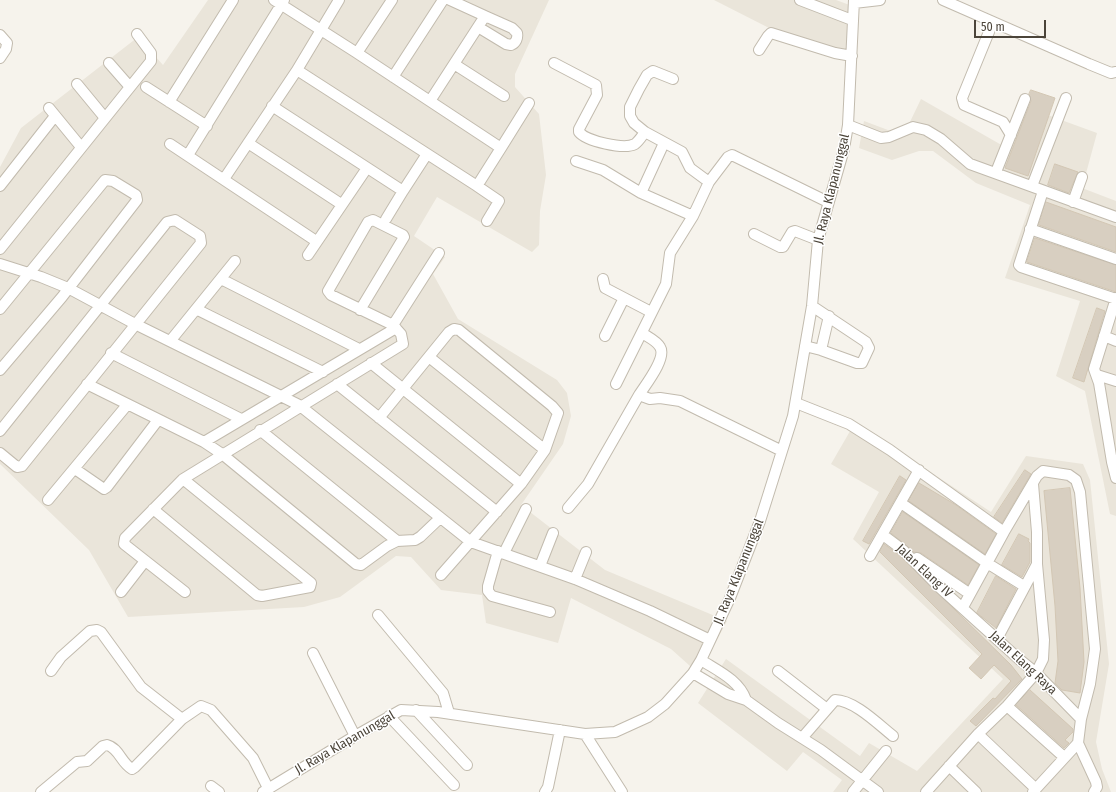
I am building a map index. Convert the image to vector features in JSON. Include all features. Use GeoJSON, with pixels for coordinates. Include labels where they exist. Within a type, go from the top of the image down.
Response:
{"type":"FeatureCollection","features":[{"type":"Feature","properties":{"kind":"street"},"geometry":{"type":"LineString","coordinates":[[169,102],[233,0]]}},
{"type":"Feature","properties":{"kind":"street"},"geometry":{"type":"LineString","coordinates":[[224,179],[297,70],[339,0]]}},
{"type":"Feature","properties":{"kind":"street"},"geometry":{"type":"LineString","coordinates":[[357,53],[392,0]]}},
{"type":"Feature","properties":{"kind":"street"},"geometry":{"type":"LineString","coordinates":[[393,77],[443,0]]}},
{"type":"Feature","properties":{"kind":"street"},"geometry":{"type":"LineString","coordinates":[[450,0],[512,28],[517,33],[518,37],[511,45],[506,44],[478,27]]}},
{"type":"Feature","properties":{"kind":"street"},"geometry":{"type":"LineString","coordinates":[[800,0],[852,20]]}},
{"type":"Feature","properties":{"kind":"street"},"geometry":{"type":"LineString","coordinates":[[854,1],[880,0]]}},
{"type":"Feature","properties":{"kind":"street"},"geometry":{"type":"LineString","coordinates":[[943,0],[1088,64],[1111,73],[1116,72]]}},
{"type":"Feature","properties":{"kind":"street","name":"Jl. Raya Klapanunggal"},"geometry":{"type":"LineString","coordinates":[[266,790],[354,736],[401,710],[449,713],[585,734],[615,732],[648,717],[665,704],[693,673],[701,660],[730,598],[760,521],[796,403],[812,306],[818,240],[844,149],[848,125],[854,1]]}},
{"type":"Feature","properties":{"kind":"street"},"geometry":{"type":"LineString","coordinates":[[188,155],[207,126],[280,2],[320,30],[501,148]]}},
{"type":"Feature","properties":{"kind":"street"},"geometry":{"type":"LineString","coordinates":[[430,102],[485,16]]}},
{"type":"Feature","properties":{"kind":"street"},"geometry":{"type":"LineString","coordinates":[[993,22],[962,98],[964,105],[1003,122],[1011,135]]}},
{"type":"Feature","properties":{"kind":"street"},"geometry":{"type":"LineString","coordinates":[[758,50],[771,33],[835,53],[852,56]]}},
{"type":"Feature","properties":{"kind":"street"},"geometry":{"type":"LineString","coordinates":[[0,249],[130,87],[152,57],[137,34]]}},
{"type":"Feature","properties":{"kind":"street"},"geometry":{"type":"LineString","coordinates":[[0,35],[7,44],[6,49],[0,58]]}},
{"type":"Feature","properties":{"kind":"street"},"geometry":{"type":"LineString","coordinates":[[109,63],[130,87]]}},
{"type":"Feature","properties":{"kind":"street"},"geometry":{"type":"LineString","coordinates":[[554,63],[596,85],[597,95],[579,129],[582,136],[604,143],[627,146],[636,143],[645,132]]}},
{"type":"Feature","properties":{"kind":"street"},"geometry":{"type":"LineString","coordinates":[[454,64],[504,96]]}},
{"type":"Feature","properties":{"kind":"street"},"geometry":{"type":"LineString","coordinates":[[297,70],[499,201],[487,221]]}},
{"type":"Feature","properties":{"kind":"street"},"geometry":{"type":"LineString","coordinates":[[673,79],[653,71],[647,75],[630,106],[630,116],[634,123],[645,132],[682,152],[690,168],[709,182]]}},
{"type":"Feature","properties":{"kind":"street"},"geometry":{"type":"LineString","coordinates":[[77,84],[105,118]]}},
{"type":"Feature","properties":{"kind":"street"},"geometry":{"type":"LineString","coordinates":[[146,87],[207,126]]}},
{"type":"Feature","properties":{"kind":"street"},"geometry":{"type":"LineString","coordinates":[[1032,186],[1066,98]]}},
{"type":"Feature","properties":{"kind":"street"},"geometry":{"type":"LineString","coordinates":[[996,172],[1025,99]]}},
{"type":"Feature","properties":{"kind":"street"},"geometry":{"type":"LineString","coordinates":[[477,186],[529,103]]}},
{"type":"Feature","properties":{"kind":"street"},"geometry":{"type":"LineString","coordinates":[[272,106],[403,191]]}},
{"type":"Feature","properties":{"kind":"street"},"geometry":{"type":"LineString","coordinates":[[0,186],[52,112],[81,147]]}},
{"type":"Feature","properties":{"kind":"street"},"geometry":{"type":"LineString","coordinates":[[848,125],[881,138],[888,137],[913,127],[926,130],[941,139],[970,164],[996,172],[1043,191],[1116,217]]}},
{"type":"Feature","properties":{"kind":"street"},"geometry":{"type":"LineString","coordinates":[[248,142],[341,204]]}},
{"type":"Feature","properties":{"kind":"street"},"geometry":{"type":"LineString","coordinates":[[641,193],[664,143]]}},
{"type":"Feature","properties":{"kind":"street"},"geometry":{"type":"LineString","coordinates":[[170,144],[316,241]]}},
{"type":"Feature","properties":{"kind":"street"},"geometry":{"type":"LineString","coordinates":[[386,219],[427,154]]}},
{"type":"Feature","properties":{"kind":"street"},"geometry":{"type":"LineString","coordinates":[[616,384],[666,284],[670,253],[693,216],[709,182],[728,157],[732,155],[828,202]]}},
{"type":"Feature","properties":{"kind":"street"},"geometry":{"type":"LineString","coordinates":[[576,161],[603,170],[641,193],[693,216]]}},
{"type":"Feature","properties":{"kind":"street"},"geometry":{"type":"LineString","coordinates":[[308,255],[341,204],[367,168]]}},
{"type":"Feature","properties":{"kind":"street"},"geometry":{"type":"LineString","coordinates":[[1073,202],[1082,176]]}},
{"type":"Feature","properties":{"kind":"street"},"geometry":{"type":"LineString","coordinates":[[0,309],[105,180],[113,181],[136,195],[137,200],[62,297],[0,370]]}},
{"type":"Feature","properties":{"kind":"street"},"geometry":{"type":"LineString","coordinates":[[1043,191],[1020,260],[1019,264],[1021,267],[1116,298],[1094,363],[1116,478]]}},
{"type":"Feature","properties":{"kind":"street"},"geometry":{"type":"LineString","coordinates":[[0,431],[167,222],[175,220],[200,236],[201,243],[111,353],[22,466],[17,467],[0,453]]}},
{"type":"Feature","properties":{"kind":"street"},"geometry":{"type":"LineString","coordinates":[[185,592],[124,544],[123,540],[183,479],[260,430],[403,344],[401,334],[394,327],[360,310],[331,295],[328,290],[368,222],[373,220],[403,235],[404,237],[360,310]]}},
{"type":"Feature","properties":{"kind":"street"},"geometry":{"type":"LineString","coordinates":[[1030,229],[1116,259]]}},
{"type":"Feature","properties":{"kind":"street"},"geometry":{"type":"LineString","coordinates":[[754,234],[780,247],[784,247],[792,232],[795,231],[818,240]]}},
{"type":"Feature","properties":{"kind":"street"},"geometry":{"type":"LineString","coordinates":[[204,442],[241,419],[284,397],[394,327],[439,253]]}},
{"type":"Feature","properties":{"kind":"street"},"geometry":{"type":"LineString","coordinates":[[171,340],[235,261]]}},
{"type":"Feature","properties":{"kind":"street"},"geometry":{"type":"LineString","coordinates":[[0,264],[68,288],[135,324],[171,340],[300,406],[471,542],[575,579],[650,611],[710,640]]}},
{"type":"Feature","properties":{"kind":"street"},"geometry":{"type":"LineString","coordinates":[[221,279],[359,350]]}},
{"type":"Feature","properties":{"kind":"street"},"geometry":{"type":"LineString","coordinates":[[603,279],[605,288],[651,312]]}},
{"type":"Feature","properties":{"kind":"street"},"geometry":{"type":"LineString","coordinates":[[605,336],[624,298]]}},
{"type":"Feature","properties":{"kind":"street"},"geometry":{"type":"LineString","coordinates":[[805,346],[821,350],[856,363],[862,362],[869,348],[866,342],[830,316],[812,306]]}},
{"type":"Feature","properties":{"kind":"street"},"geometry":{"type":"LineString","coordinates":[[196,309],[323,372]]}},
{"type":"Feature","properties":{"kind":"street"},"geometry":{"type":"LineString","coordinates":[[821,350],[830,316]]}},
{"type":"Feature","properties":{"kind":"street"},"geometry":{"type":"LineString","coordinates":[[379,418],[449,332],[454,329],[459,330],[552,406],[558,413],[545,450],[521,484],[441,575]]}},
{"type":"Feature","properties":{"kind":"street"},"geometry":{"type":"LineString","coordinates":[[568,508],[588,484],[639,395],[661,360],[662,352],[660,345],[642,333]]}},
{"type":"Feature","properties":{"kind":"street"},"geometry":{"type":"LineString","coordinates":[[1104,336],[1116,341]]}},
{"type":"Feature","properties":{"kind":"street"},"geometry":{"type":"LineString","coordinates":[[111,353],[241,419]]}},
{"type":"Feature","properties":{"kind":"street"},"geometry":{"type":"LineString","coordinates":[[428,357],[545,450]]}},
{"type":"Feature","properties":{"kind":"street"},"geometry":{"type":"LineString","coordinates":[[371,363],[404,388],[521,484]]}},
{"type":"Feature","properties":{"kind":"street"},"geometry":{"type":"LineString","coordinates":[[1096,374],[1116,382]]}},
{"type":"Feature","properties":{"kind":"street"},"geometry":{"type":"LineString","coordinates":[[87,384],[204,442],[222,454],[356,564],[361,565],[387,546],[398,541],[415,540],[440,518]]}},
{"type":"Feature","properties":{"kind":"street"},"geometry":{"type":"LineString","coordinates":[[337,384],[497,512]]}},
{"type":"Feature","properties":{"kind":"street"},"geometry":{"type":"LineString","coordinates":[[639,395],[650,399],[660,398],[680,401],[743,434],[782,451]]}},
{"type":"Feature","properties":{"kind":"street"},"geometry":{"type":"LineString","coordinates":[[796,403],[849,424],[919,470],[1004,532]]}},
{"type":"Feature","properties":{"kind":"street"},"geometry":{"type":"LineString","coordinates":[[48,500],[127,405]]}},
{"type":"Feature","properties":{"kind":"street"},"geometry":{"type":"LineString","coordinates":[[75,469],[104,489],[158,420]]}},
{"type":"Feature","properties":{"kind":"street"},"geometry":{"type":"LineString","coordinates":[[1106,421],[1116,424]]}},
{"type":"Feature","properties":{"kind":"street"},"geometry":{"type":"LineString","coordinates":[[260,430],[398,541]]}},
{"type":"Feature","properties":{"kind":"street"},"geometry":{"type":"LineString","coordinates":[[870,556],[919,470]]}},
{"type":"Feature","properties":{"kind":"street"},"geometry":{"type":"LineString","coordinates":[[963,607],[1037,476],[1044,470],[1069,475],[1076,480],[1079,487],[1095,649],[1090,684],[1081,719],[1078,743],[1096,782],[1097,787],[1094,792]]}},
{"type":"Feature","properties":{"kind":"street"},"geometry":{"type":"LineString","coordinates":[[153,509],[257,595],[262,596],[310,587],[311,583],[183,479]]}},
{"type":"Feature","properties":{"kind":"street"},"geometry":{"type":"LineString","coordinates":[[926,792],[978,734],[1007,706],[1036,673],[1043,659],[1044,640],[1037,564],[1037,532],[1033,484]]}},
{"type":"Feature","properties":{"kind":"street"},"geometry":{"type":"LineString","coordinates":[[901,503],[987,563],[1024,586]]}},
{"type":"Feature","properties":{"kind":"street"},"geometry":{"type":"LineString","coordinates":[[526,509],[501,552],[488,586],[488,591],[492,596],[550,612]]}},
{"type":"Feature","properties":{"kind":"street"},"geometry":{"type":"LineString","coordinates":[[540,566],[554,533]]}},
{"type":"Feature","properties":{"kind":"street","name":"Jalan Elang IV"},"geometry":{"type":"LineString","coordinates":[[883,535],[903,550],[940,587],[963,607]]}},
{"type":"Feature","properties":{"kind":"street"},"geometry":{"type":"LineString","coordinates":[[903,550],[970,594]]}},
{"type":"Feature","properties":{"kind":"street"},"geometry":{"type":"LineString","coordinates":[[575,579],[586,552]]}},
{"type":"Feature","properties":{"kind":"street"},"geometry":{"type":"LineString","coordinates":[[121,592],[145,561]]}},
{"type":"Feature","properties":{"kind":"street"},"geometry":{"type":"LineString","coordinates":[[997,639],[1037,564]]}},
{"type":"Feature","properties":{"kind":"street","name":"Jalan Elang Raya"},"geometry":{"type":"LineString","coordinates":[[963,607],[1036,673],[1081,719]]}},
{"type":"Feature","properties":{"kind":"street"},"geometry":{"type":"LineString","coordinates":[[378,615],[443,693],[449,713]]}},
{"type":"Feature","properties":{"kind":"street"},"geometry":{"type":"LineString","coordinates":[[51,671],[61,657],[90,631],[97,630],[105,636],[141,688],[182,719]]}},
{"type":"Feature","properties":{"kind":"street"},"geometry":{"type":"LineString","coordinates":[[313,654],[354,736]]}},
{"type":"Feature","properties":{"kind":"street"},"geometry":{"type":"LineString","coordinates":[[701,660],[734,681],[743,691],[746,700]]}},
{"type":"Feature","properties":{"kind":"street"},"geometry":{"type":"LineString","coordinates":[[778,671],[827,709]]}},
{"type":"Feature","properties":{"kind":"street"},"geometry":{"type":"LineString","coordinates":[[693,673],[728,694],[746,700],[862,779],[878,792]]}},
{"type":"Feature","properties":{"kind":"street"},"geometry":{"type":"LineString","coordinates":[[802,738],[836,700],[843,700],[892,736]]}},
{"type":"Feature","properties":{"kind":"street"},"geometry":{"type":"LineString","coordinates":[[41,792],[77,762],[87,761],[103,746],[107,745],[114,748],[128,767],[132,769],[136,767],[182,719],[201,706],[211,710],[253,758],[266,790]]}},
{"type":"Feature","properties":{"kind":"street"},"geometry":{"type":"LineString","coordinates":[[1007,706],[1064,758]]}},
{"type":"Feature","properties":{"kind":"street"},"geometry":{"type":"LineString","coordinates":[[416,710],[467,765]]}},
{"type":"Feature","properties":{"kind":"street"},"geometry":{"type":"LineString","coordinates":[[389,716],[454,785]]}},
{"type":"Feature","properties":{"kind":"street"},"geometry":{"type":"LineString","coordinates":[[545,792],[548,787],[560,730]]}},
{"type":"Feature","properties":{"kind":"street"},"geometry":{"type":"LineString","coordinates":[[585,734],[622,792]]}},
{"type":"Feature","properties":{"kind":"street"},"geometry":{"type":"LineString","coordinates":[[978,734],[1034,790],[1078,743]]}},
{"type":"Feature","properties":{"kind":"street"},"geometry":{"type":"LineString","coordinates":[[853,792],[886,751]]}},
{"type":"Feature","properties":{"kind":"street"},"geometry":{"type":"LineString","coordinates":[[950,766],[976,792]]}},
{"type":"Feature","properties":{"kind":"shaded area"},"geometry":{"type":"Polygon","coordinates":[[[208,0],[549,0],[515,74],[515,87],[539,114],[546,175],[540,211],[539,245],[532,252],[437,197],[414,236],[445,257],[433,274],[458,319],[557,380],[567,393],[571,416],[563,444],[521,505],[605,570],[727,621],[699,674],[671,649],[571,598],[558,643],[486,623],[482,595],[441,590],[411,557],[396,556],[340,597],[304,607],[128,617],[89,550],[0,464],[0,167],[21,128],[138,37],[163,65],[208,0]]]}},
{"type":"Feature","properties":{"kind":"shaded area"},"geometry":{"type":"Polygon","coordinates":[[[714,0],[836,0],[855,7],[854,49],[825,52],[773,30],[714,0]]]}},
{"type":"Feature","properties":{"kind":"shaded area"},"geometry":{"type":"Polygon","coordinates":[[[921,99],[1005,147],[1020,105],[1097,133],[1082,188],[1116,201],[1116,516],[1110,514],[1085,391],[1056,376],[1080,301],[1005,278],[1030,205],[976,183],[933,151],[919,151],[892,160],[859,148],[864,121],[896,133],[908,126],[921,99]]]}},
{"type":"Feature","properties":{"kind":"shaded area"},"geometry":{"type":"Polygon","coordinates":[[[853,426],[903,454],[991,512],[1026,456],[1083,464],[1090,480],[1109,664],[1096,742],[1102,769],[1111,792],[833,792],[842,780],[803,752],[787,771],[698,703],[726,659],[860,756],[869,743],[917,771],[1003,679],[853,539],[879,492],[831,464],[853,426]]]}},
{"type":"Feature","properties":{"kind":"building"},"geometry":{"type":"Polygon","coordinates":[[[1031,90],[1055,98],[1028,176],[1005,168],[1031,101],[1029,94],[1031,90]]]}},
{"type":"Feature","properties":{"kind":"building"},"geometry":{"type":"Polygon","coordinates":[[[1055,164],[1078,172],[1069,193],[1048,185],[1055,164]]]}},
{"type":"Feature","properties":{"kind":"building"},"geometry":{"type":"Polygon","coordinates":[[[1046,202],[1116,227],[1116,252],[1039,225],[1046,202]]]}},
{"type":"Feature","properties":{"kind":"building"},"geometry":{"type":"Polygon","coordinates":[[[1035,238],[1116,265],[1116,292],[1027,262],[1035,238]]]}},
{"type":"Feature","properties":{"kind":"building"},"geometry":{"type":"Polygon","coordinates":[[[1097,308],[1105,311],[1084,382],[1073,378],[1097,308]]]}},
{"type":"Feature","properties":{"kind":"building"},"geometry":{"type":"Polygon","coordinates":[[[1025,470],[1031,474],[1002,523],[994,517],[1025,470]]]}},
{"type":"Feature","properties":{"kind":"building"},"geometry":{"type":"Polygon","coordinates":[[[900,476],[906,480],[869,544],[863,541],[900,476]]]}},
{"type":"Feature","properties":{"kind":"building"},"geometry":{"type":"Polygon","coordinates":[[[919,483],[956,505],[996,534],[985,554],[909,501],[919,483]]]}},
{"type":"Feature","properties":{"kind":"building"},"geometry":{"type":"Polygon","coordinates":[[[1070,488],[1080,588],[1084,662],[1080,693],[1062,690],[1055,683],[1058,661],[1055,606],[1044,491],[1070,488]]]}},
{"type":"Feature","properties":{"kind":"building"},"geometry":{"type":"Polygon","coordinates":[[[903,512],[979,565],[968,585],[921,553],[914,552],[891,533],[903,512]]]}},
{"type":"Feature","properties":{"kind":"building"},"geometry":{"type":"Polygon","coordinates":[[[1019,534],[1029,539],[1028,541],[1030,543],[1030,562],[1022,577],[1002,565],[1019,534]]]}},
{"type":"Feature","properties":{"kind":"building"},"geometry":{"type":"Polygon","coordinates":[[[884,544],[899,555],[1011,665],[1022,679],[976,726],[970,721],[993,698],[995,699],[1011,681],[994,665],[981,679],[969,668],[982,654],[880,552],[884,544]]]}},
{"type":"Feature","properties":{"kind":"building"},"geometry":{"type":"Polygon","coordinates":[[[996,576],[1016,589],[996,628],[977,613],[996,576]]]}},
{"type":"Feature","properties":{"kind":"building"},"geometry":{"type":"Polygon","coordinates":[[[1030,690],[1073,729],[1073,732],[1065,740],[1069,743],[1064,748],[1016,705],[1030,690]]]}}]}
